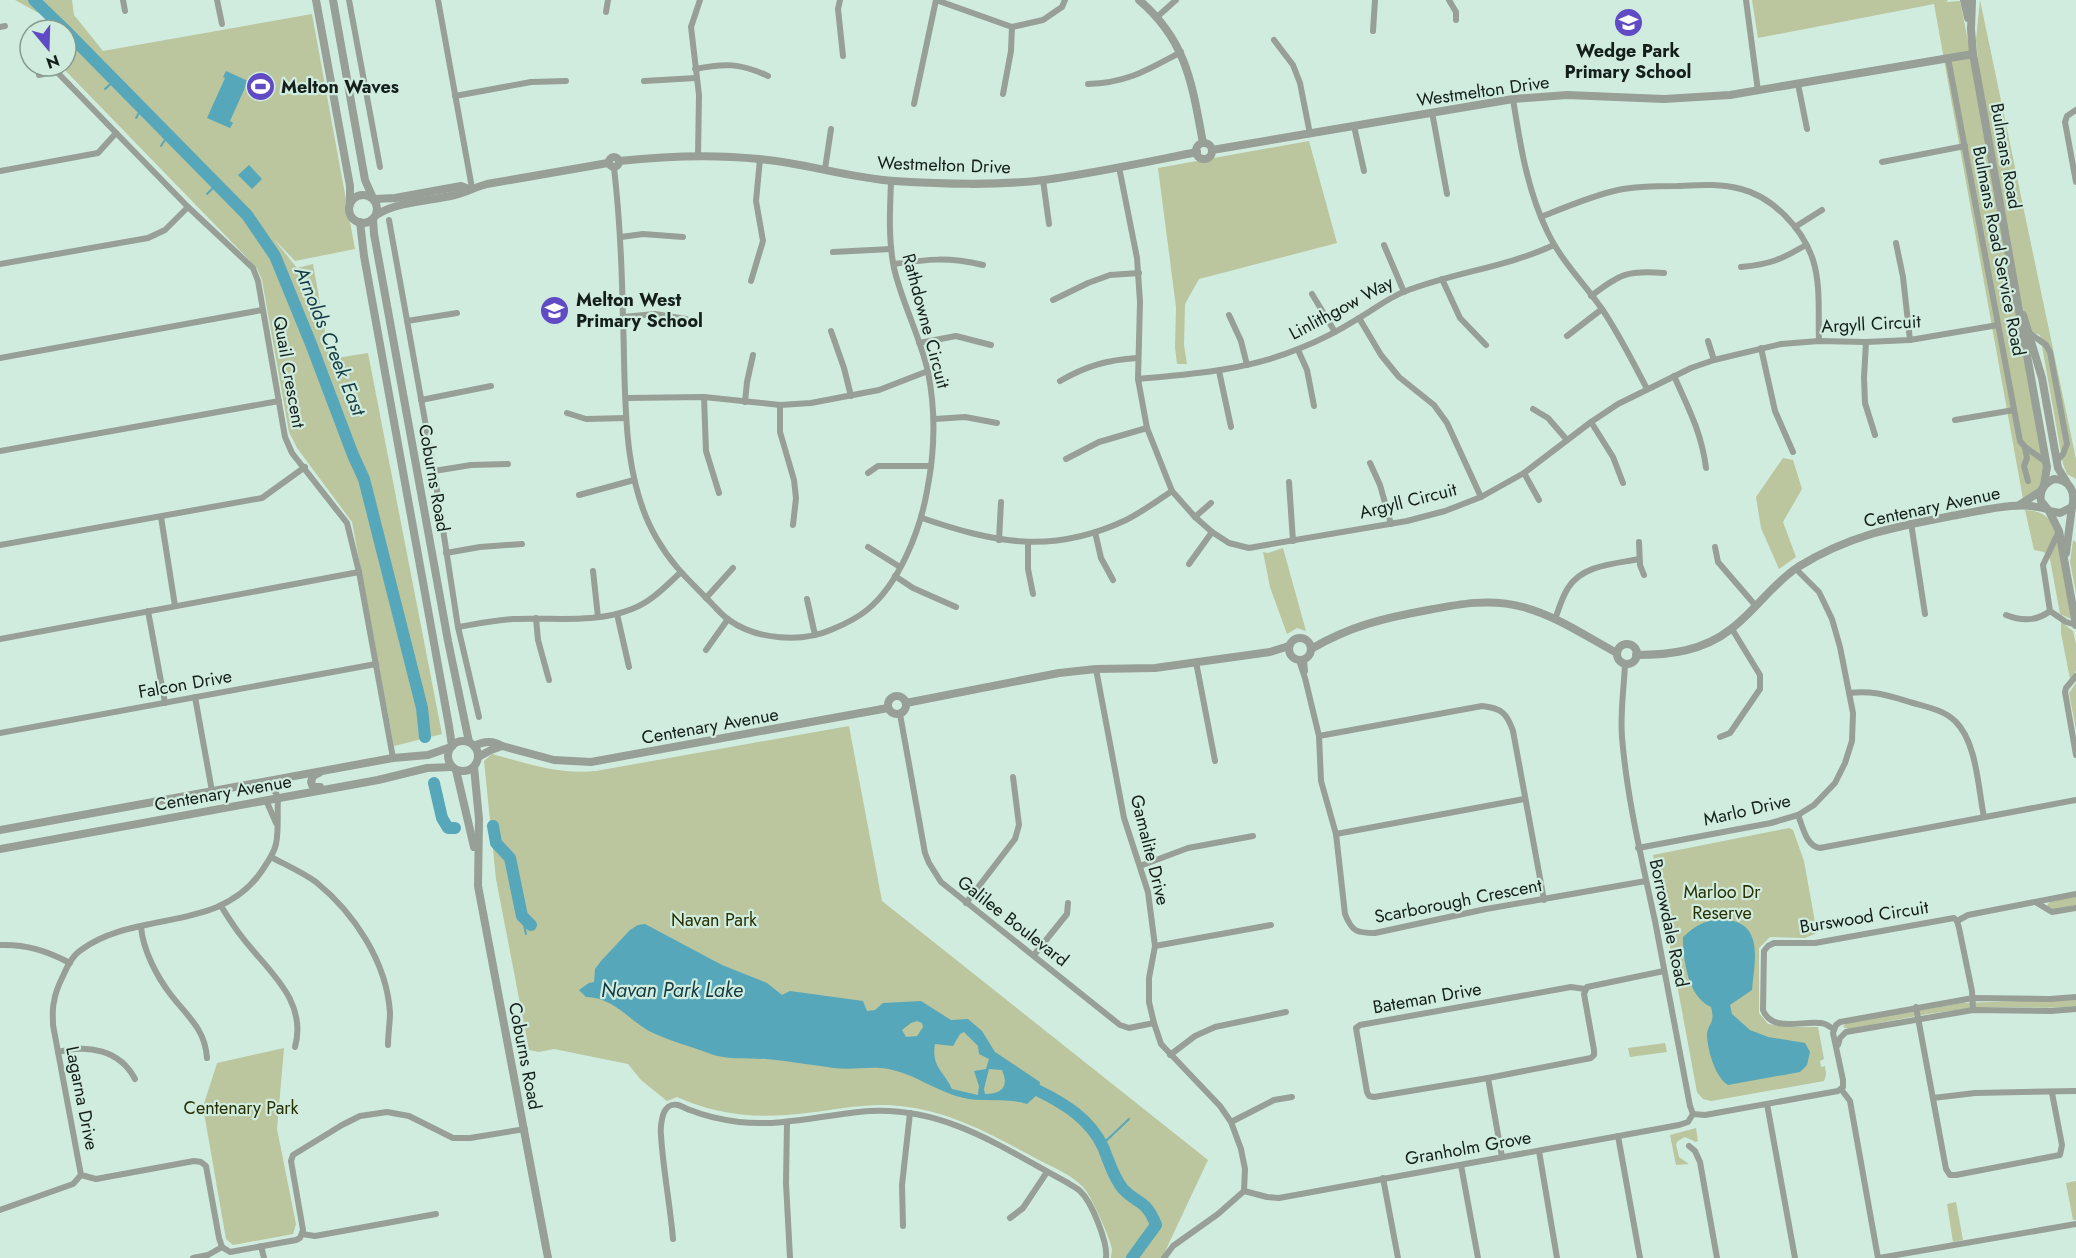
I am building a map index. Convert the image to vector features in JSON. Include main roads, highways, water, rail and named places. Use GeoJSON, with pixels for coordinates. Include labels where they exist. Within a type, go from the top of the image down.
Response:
{"type":"FeatureCollection","features":[{"type":"Feature","properties":{"kind":"water"},"geometry":{"type":"Polygon","coordinates":[[[226,71],[248,81],[230,121],[233,123],[230,128],[207,118],[226,71]]]}},
{"type":"Feature","properties":{"kind":"water"},"geometry":{"type":"Polygon","coordinates":[[[249,165],[262,179],[252,189],[238,175],[249,165]]]}},
{"type":"Feature","properties":{"kind":"water"},"geometry":{"type":"Polygon","coordinates":[[[1718,919],[1733,921],[1744,926],[1754,942],[1755,965],[1752,990],[1730,1005],[1732,1014],[1750,1030],[1768,1037],[1805,1043],[1810,1052],[1807,1065],[1800,1072],[1728,1085],[1719,1076],[1711,1056],[1707,1036],[1712,1021],[1711,1007],[1697,995],[1688,977],[1683,937],[1699,925],[1718,919]]]}},
{"type":"Feature","properties":{"kind":"water","name":"Navan Park Lake"},"geometry":{"type":"Polygon","coordinates":[[[645,924],[722,965],[767,983],[782,995],[790,991],[863,1001],[867,1011],[875,1010],[883,1003],[921,1001],[951,1020],[968,1019],[982,1031],[995,1052],[1040,1082],[1038,1094],[1027,1104],[969,1099],[892,1070],[840,1069],[766,1059],[722,1057],[660,1036],[613,1005],[596,998],[586,997],[579,990],[594,982],[595,969],[601,961],[630,930],[645,924]],[[917,1021],[902,1030],[906,1037],[917,1036],[923,1027],[922,1023],[917,1021]],[[964,1032],[960,1034],[953,1046],[935,1044],[935,1058],[952,1089],[978,1095],[979,1086],[974,1071],[986,1069],[989,1059],[979,1054],[978,1046],[964,1032]],[[989,1069],[985,1094],[1000,1091],[1003,1088],[1005,1080],[1002,1070],[989,1069]]]}},
{"type":"Feature","properties":{"kind":"waterway","name":"Arnolds Creek East"},"geometry":{"type":"LineString","coordinates":[[34,0],[53,18]]}},
{"type":"Feature","properties":{"kind":"waterway","name":"Arnolds Creek East"},"geometry":{"type":"LineString","coordinates":[[78,43],[247,215],[275,256],[364,479],[422,708],[425,737]]}},
{"type":"Feature","properties":{"kind":"waterway"},"geometry":{"type":"LineString","coordinates":[[105,89],[115,80]]}},
{"type":"Feature","properties":{"kind":"waterway"},"geometry":{"type":"LineString","coordinates":[[136,118],[142,108]]}},
{"type":"Feature","properties":{"kind":"waterway"},"geometry":{"type":"LineString","coordinates":[[161,146],[168,135]]}},
{"type":"Feature","properties":{"kind":"waterway","name":"Arnolds Creek East"},"geometry":{"type":"LineString","coordinates":[[175,142],[184,144]]}},
{"type":"Feature","properties":{"kind":"waterway"},"geometry":{"type":"LineString","coordinates":[[207,194],[217,184]]}},
{"type":"Feature","properties":{"kind":"waterway","name":"Arnolds Creek East"},"geometry":{"type":"LineString","coordinates":[[434,783],[442,818],[448,828],[455,828]]}},
{"type":"Feature","properties":{"kind":"waterway","name":"Arnolds Creek East"},"geometry":{"type":"LineString","coordinates":[[493,826],[496,843],[510,858],[522,916],[531,925]]}},
{"type":"Feature","properties":{"kind":"waterway"},"geometry":{"type":"LineString","coordinates":[[522,916],[526,934]]}},
{"type":"Feature","properties":{"kind":"waterway"},"geometry":{"type":"LineString","coordinates":[[1039,1091],[1058,1101],[1084,1120],[1098,1137],[1123,1189],[1149,1211],[1156,1225],[1132,1258]]}},
{"type":"Feature","properties":{"kind":"waterway"},"geometry":{"type":"LineString","coordinates":[[1100,1142],[1107,1140],[1129,1119]]}},
{"type":"Feature","properties":{"kind":"place","name":"Wedge Park Primary School"},"geometry":{"type":"Point","coordinates":[1628,22]}},
{"type":"Feature","properties":{"kind":"place","name":"Melton Waves"},"geometry":{"type":"Point","coordinates":[260,87]}},
{"type":"Feature","properties":{"kind":"place","name":"Melton West Primary School"},"geometry":{"type":"Point","coordinates":[555,310]}},
{"type":"Feature","properties":{"kind":"park label","name":"Marloo Dr Reserve"},"geometry":{"type":"Point","coordinates":[1722,902]}},
{"type":"Feature","properties":{"kind":"park label","name":"Navan Park"},"geometry":{"type":"Point","coordinates":[714,920]}},
{"type":"Feature","properties":{"kind":"park label","name":"Centenary Park"},"geometry":{"type":"Point","coordinates":[241,1108]}}]}
